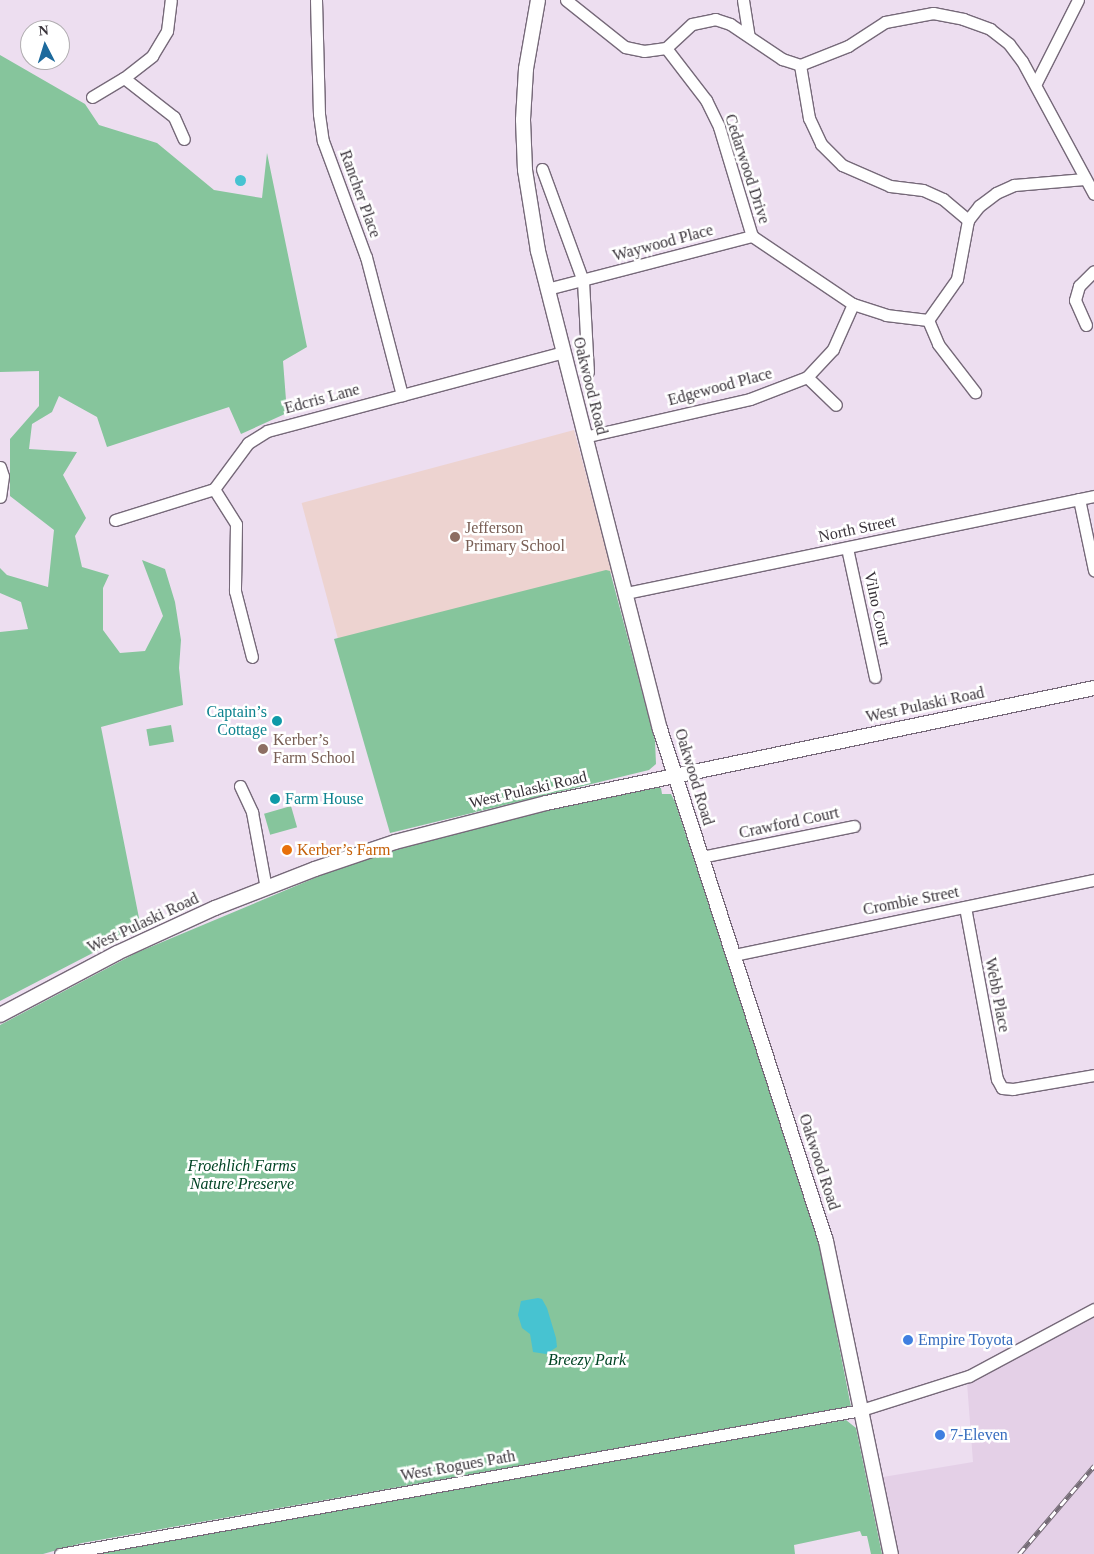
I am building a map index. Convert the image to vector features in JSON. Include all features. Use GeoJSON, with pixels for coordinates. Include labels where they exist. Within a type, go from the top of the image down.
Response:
{"type":"FeatureCollection","features":[{"type":"Feature","properties":{"kind":"main road","name":"Oakwood Road"},"geometry":{"type":"LineString","coordinates":[[538,0],[526,69],[523,128],[530,212],[547,289],[584,437],[674,775],[826,1241],[891,1554]]}},
{"type":"Feature","properties":{"kind":"main road","name":"West Pulaski Road"},"geometry":{"type":"LineString","coordinates":[[0,1015],[117,954],[266,888],[373,849],[477,819],[674,775],[1094,688]]}},
{"type":"Feature","properties":{"kind":"street"},"geometry":{"type":"LineString","coordinates":[[92,97],[124,78],[152,56],[167,31],[171,0]]}},
{"type":"Feature","properties":{"kind":"street","name":"Rancher Place"},"geometry":{"type":"LineString","coordinates":[[316,0],[319,114],[323,141],[366,257],[402,395]]}},
{"type":"Feature","properties":{"kind":"street"},"geometry":{"type":"LineString","coordinates":[[566,0],[625,47],[644,51],[666,48],[692,24],[702,20],[715,19],[749,36],[769,51],[800,65],[848,46],[885,22],[933,13],[963,19],[990,29],[1009,44],[1036,82],[1094,194]]}},
{"type":"Feature","properties":{"kind":"street"},"geometry":{"type":"LineString","coordinates":[[744,0],[749,36]]}},
{"type":"Feature","properties":{"kind":"street"},"geometry":{"type":"LineString","coordinates":[[1036,82],[1078,0]]}},
{"type":"Feature","properties":{"kind":"street","name":"Cedarwood Drive"},"geometry":{"type":"LineString","coordinates":[[666,48],[706,100],[720,127],[752,236],[853,304],[886,315],[928,320]]}},
{"type":"Feature","properties":{"kind":"street"},"geometry":{"type":"LineString","coordinates":[[800,65],[808,118],[821,144],[842,165],[890,186],[923,190],[943,199],[968,220]]}},
{"type":"Feature","properties":{"kind":"street"},"geometry":{"type":"LineString","coordinates":[[124,78],[174,117],[184,139]]}},
{"type":"Feature","properties":{"kind":"street","name":"Oakwood Road"},"geometry":{"type":"LineString","coordinates":[[542,169],[583,281],[588,372]]}},
{"type":"Feature","properties":{"kind":"street"},"geometry":{"type":"LineString","coordinates":[[975,392],[938,344],[928,320],[957,279],[968,220],[996,193],[1014,185],[1085,179]]}},
{"type":"Feature","properties":{"kind":"street","name":"Waywood Place"},"geometry":{"type":"LineString","coordinates":[[547,289],[752,236]]}},
{"type":"Feature","properties":{"kind":"street"},"geometry":{"type":"LineString","coordinates":[[1086,326],[1075,300],[1079,286],[1094,271]]}},
{"type":"Feature","properties":{"kind":"street","name":"Edgewood Place"},"geometry":{"type":"LineString","coordinates":[[584,437],[750,399],[807,377],[833,349],[853,304]]}},
{"type":"Feature","properties":{"kind":"street","name":"Edcris Lane"},"geometry":{"type":"LineString","coordinates":[[214,489],[248,443],[267,431],[563,352]]}},
{"type":"Feature","properties":{"kind":"street"},"geometry":{"type":"LineString","coordinates":[[807,377],[836,405]]}},
{"type":"Feature","properties":{"kind":"street"},"geometry":{"type":"LineString","coordinates":[[0,467],[3,476],[0,497]]}},
{"type":"Feature","properties":{"kind":"street"},"geometry":{"type":"LineString","coordinates":[[115,520],[214,489],[236,524],[235,591],[252,658]]}},
{"type":"Feature","properties":{"kind":"street","name":"North Street"},"geometry":{"type":"LineString","coordinates":[[626,593],[1094,496]]}},
{"type":"Feature","properties":{"kind":"street"},"geometry":{"type":"LineString","coordinates":[[1079,499],[1094,570]]}},
{"type":"Feature","properties":{"kind":"street","name":"Vilno Court"},"geometry":{"type":"LineString","coordinates":[[847,548],[875,677]]}},
{"type":"Feature","properties":{"kind":"street"},"geometry":{"type":"LineString","coordinates":[[240,786],[252,812],[266,888]]}},
{"type":"Feature","properties":{"kind":"street","name":"Crawford Court"},"geometry":{"type":"LineString","coordinates":[[701,857],[854,826]]}},
{"type":"Feature","properties":{"kind":"street","name":"Crombie Street"},"geometry":{"type":"LineString","coordinates":[[734,955],[1094,880]]}},
{"type":"Feature","properties":{"kind":"street","name":"Webb Place"},"geometry":{"type":"LineString","coordinates":[[965,907],[997,1079],[1002,1088],[1094,1075]]}},
{"type":"Feature","properties":{"kind":"street","name":"West Rogues Path"},"geometry":{"type":"LineString","coordinates":[[60,1554],[861,1410],[969,1376],[1094,1309]]}},
{"type":"Feature","properties":{"kind":"shaded area","name":"Jefferson Primary School"},"geometry":{"type":"Polygon","coordinates":[[[574,430],[612,572],[340,645],[302,503],[574,430]]]}},
{"type":"Feature","properties":{"kind":"shaded area"},"geometry":{"type":"Polygon","coordinates":[[[1094,1314],[1094,1554],[899,1554],[883,1477],[973,1462],[967,1383],[1094,1314]]]}},
{"type":"Feature","properties":{"kind":"green space"},"geometry":{"type":"Polygon","coordinates":[[[0,55],[20,67],[20,70],[26,70],[85,104],[99,125],[157,143],[214,190],[262,198],[267,153],[307,347],[283,361],[287,413],[241,434],[229,407],[107,447],[97,417],[59,396],[52,412],[32,424],[29,449],[77,452],[63,475],[86,518],[75,536],[82,567],[109,575],[103,588],[103,630],[120,653],[145,651],[163,616],[142,560],[165,569],[175,602],[181,640],[179,668],[183,705],[101,727],[141,928],[0,1001],[0,632],[28,629],[21,602],[0,593],[0,568],[7,575],[48,587],[54,530],[10,496],[10,439],[39,406],[39,371],[0,372],[0,55]]]}},
{"type":"Feature","properties":{"kind":"green space"},"geometry":{"type":"Polygon","coordinates":[[[606,570],[610,571],[655,741],[656,764],[649,770],[390,833],[334,639],[606,570]]]}},
{"type":"Feature","properties":{"kind":"green space"},"geometry":{"type":"Polygon","coordinates":[[[171,725],[174,742],[149,746],[146,729],[171,725]]]}},
{"type":"Feature","properties":{"kind":"green space","name":"Froehlich Farms Nature Preserve"},"geometry":{"type":"Polygon","coordinates":[[[661,788],[662,794],[671,794],[675,802],[819,1243],[851,1407],[82,1543],[43,1554],[0,1554],[0,1025],[136,953],[329,872],[414,844],[525,815],[661,788]]]}},
{"type":"Feature","properties":{"kind":"green space"},"geometry":{"type":"Polygon","coordinates":[[[291,806],[297,827],[270,835],[264,814],[291,806]]]}},
{"type":"Feature","properties":{"kind":"green space"},"geometry":{"type":"Polygon","coordinates":[[[846,1420],[856,1428],[882,1554],[871,1554],[867,1536],[862,1536],[860,1531],[794,1545],[795,1554],[85,1554],[846,1420]]]}},
{"type":"Feature","properties":{"kind":"water"},"geometry":{"type":"Polygon","coordinates":[[[238,175],[242,175],[245,180],[244,184],[238,185],[235,182],[235,178],[238,175]]]}},
{"type":"Feature","properties":{"kind":"water"},"geometry":{"type":"Polygon","coordinates":[[[542,1299],[547,1308],[556,1338],[557,1347],[546,1354],[533,1352],[530,1334],[522,1328],[518,1315],[521,1301],[542,1299]]]}},
{"type":"Feature","properties":{"kind":"railway"},"geometry":{"type":"LineString","coordinates":[[1019,1554],[1094,1466]]}},
{"type":"Feature","properties":{"kind":"place","name":"Jefferson Primary School"},"geometry":{"type":"Point","coordinates":[455,537]}},
{"type":"Feature","properties":{"kind":"place","name":"Captain’s Cottage"},"geometry":{"type":"Point","coordinates":[277,721]}},
{"type":"Feature","properties":{"kind":"place","name":"Kerber’s Farm School"},"geometry":{"type":"Point","coordinates":[263,749]}},
{"type":"Feature","properties":{"kind":"place","name":"Farm House"},"geometry":{"type":"Point","coordinates":[275,799]}},
{"type":"Feature","properties":{"kind":"place","name":"Kerber’s Farm"},"geometry":{"type":"Point","coordinates":[287,850]}},
{"type":"Feature","properties":{"kind":"place","name":"Empire Toyota"},"geometry":{"type":"Point","coordinates":[908,1340]}},
{"type":"Feature","properties":{"kind":"place","name":"7-Eleven"},"geometry":{"type":"Point","coordinates":[940,1435]}},
{"type":"Feature","properties":{"kind":"park label","name":"Breezy Park"},"geometry":{"type":"Point","coordinates":[587,1360]}}]}
